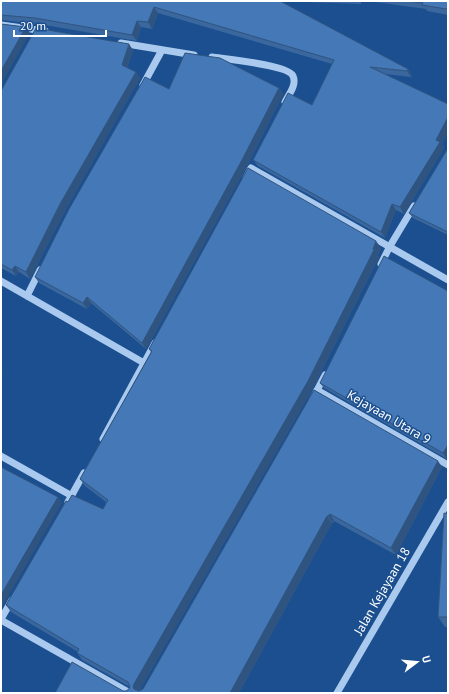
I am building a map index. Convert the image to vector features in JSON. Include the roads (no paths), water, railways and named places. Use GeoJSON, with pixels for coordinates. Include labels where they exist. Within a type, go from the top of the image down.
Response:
{"type":"FeatureCollection","features":[{"type":"Feature","properties":{"kind":"street"},"geometry":{"type":"LineString","coordinates":[[1,25],[36,33],[54,32]]}},
{"type":"Feature","properties":{"kind":"street"},"geometry":{"type":"LineString","coordinates":[[116,42],[285,69],[292,73],[294,78],[293,86],[283,107]]}},
{"type":"Feature","properties":{"kind":"street"},"geometry":{"type":"LineString","coordinates":[[139,91],[162,50]]}},
{"type":"Feature","properties":{"kind":"street"},"geometry":{"type":"LineString","coordinates":[[244,182],[253,164],[448,280]]}},
{"type":"Feature","properties":{"kind":"street"},"geometry":{"type":"LineString","coordinates":[[376,274],[390,246],[419,199]]}},
{"type":"Feature","properties":{"kind":"street"},"geometry":{"type":"LineString","coordinates":[[27,296],[44,261]]}},
{"type":"Feature","properties":{"kind":"street"},"geometry":{"type":"LineString","coordinates":[[1,281],[144,362]]}},
{"type":"Feature","properties":{"kind":"street"},"geometry":{"type":"LineString","coordinates":[[101,443],[159,335]]}},
{"type":"Feature","properties":{"kind":"street"},"geometry":{"type":"LineString","coordinates":[[310,404],[328,369]]}},
{"type":"Feature","properties":{"kind":"street","name":"Kejayaan Utara 9"},"geometry":{"type":"LineString","coordinates":[[317,390],[448,465]]}},
{"type":"Feature","properties":{"kind":"street"},"geometry":{"type":"LineString","coordinates":[[1,456],[72,496]]}},
{"type":"Feature","properties":{"kind":"street"},"geometry":{"type":"LineString","coordinates":[[64,510],[86,470]]}},
{"type":"Feature","properties":{"kind":"street","name":"Jalan Kejayaan 18"},"geometry":{"type":"LineString","coordinates":[[337,693],[448,502]]}},
{"type":"Feature","properties":{"kind":"street"},"geometry":{"type":"LineString","coordinates":[[17,592],[1,619],[130,693]]}}]}
